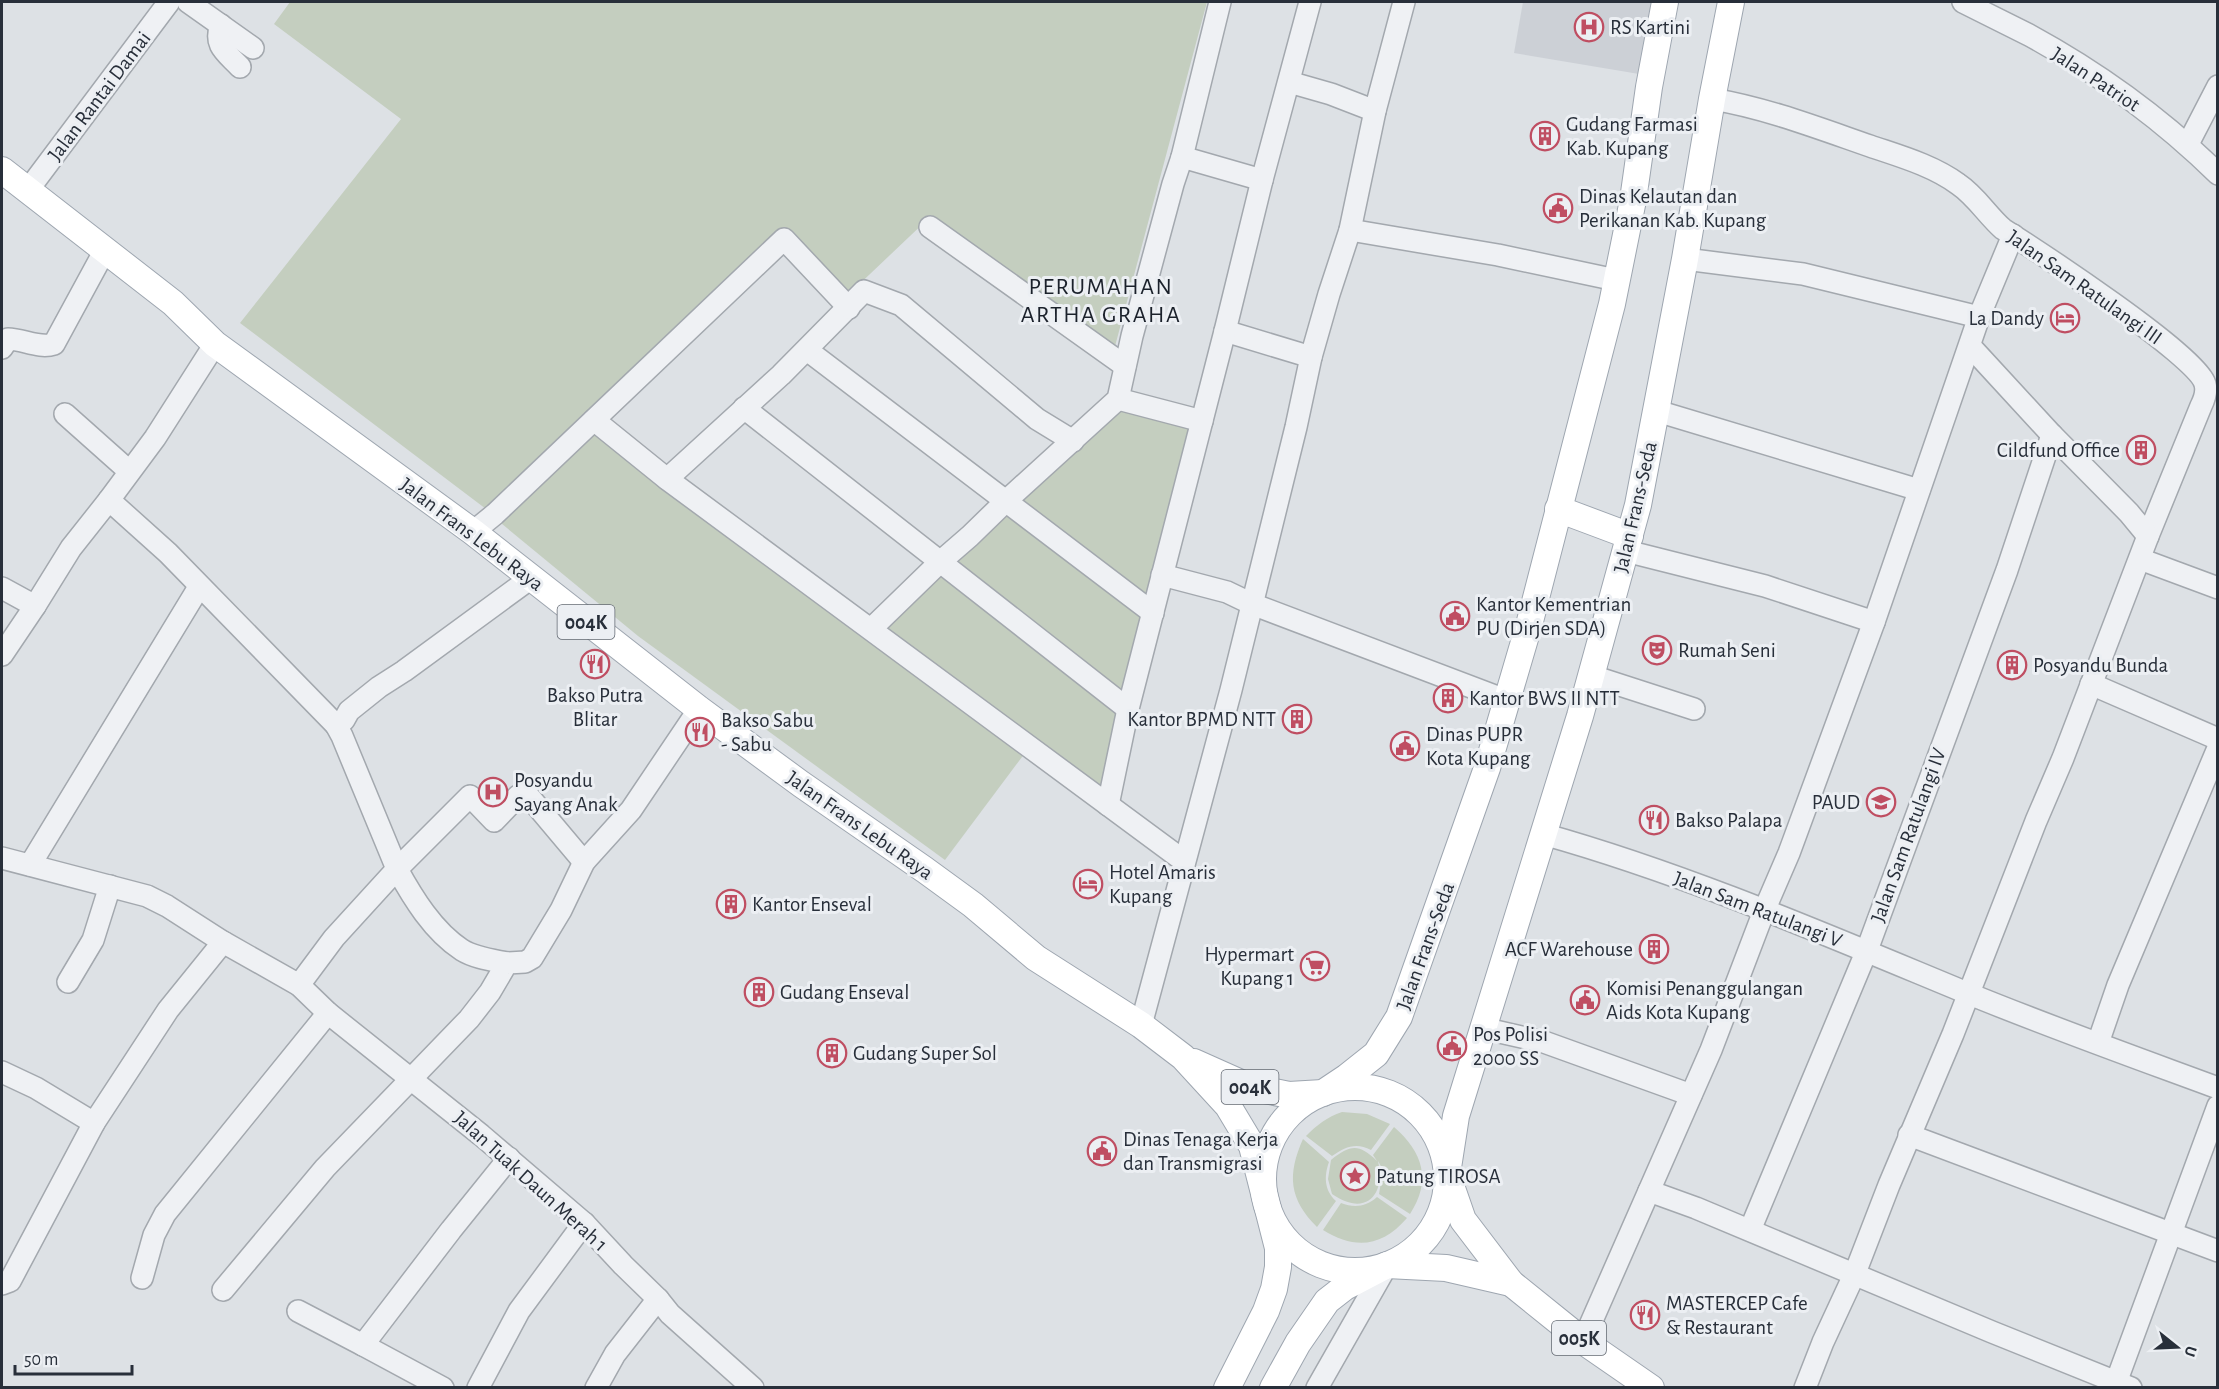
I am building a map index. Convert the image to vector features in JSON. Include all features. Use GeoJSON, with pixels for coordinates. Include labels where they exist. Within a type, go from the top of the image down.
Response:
{"type":"FeatureCollection","features":[{"type":"Feature","properties":{"kind":"main road","name":"Jalan Frans-Seda"},"geometry":{"type":"LineString","coordinates":[[1323,1093],[1376,1054],[1400,1017],[1471,817],[1508,701],[1597,365],[1633,200],[1649,87],[1665,2]]}},
{"type":"Feature","properties":{"kind":"main road","name":"Jalan Frans-Seda"},"geometry":{"type":"LineString","coordinates":[[1446,1174],[1456,1116],[1592,676],[1628,543],[1657,411],[1731,2]]}},
{"type":"Feature","properties":{"kind":"main road","name":"Jalan Frans Lebu Raya"},"geometry":{"type":"LineString","coordinates":[[2,170],[173,303],[215,344],[473,532],[699,709],[801,784],[935,877],[1036,958],[1141,1026],[1183,1057],[1228,1106],[1252,1146],[1266,1202]]}},
{"type":"Feature","properties":{"kind":"main road"},"geometry":{"type":"LineString","coordinates":[[1558,509],[1628,543]]}},
{"type":"Feature","properties":{"kind":"main road","name":"Jalan Frans Lebu Raya"},"geometry":{"type":"LineString","coordinates":[[1183,1057],[1250,1087],[1289,1095],[1323,1093]]}},
{"type":"Feature","properties":{"kind":"main road"},"geometry":{"type":"LineString","coordinates":[[1227,1388],[1266,1311],[1274,1289],[1278,1267],[1278,1248],[1266,1202],[1264,1183],[1265,1164],[1270,1145],[1279,1128],[1291,1113],[1306,1101],[1341,1088],[1361,1087],[1379,1090],[1397,1097],[1413,1107],[1427,1121],[1444,1155],[1445,1194],[1440,1212],[1431,1229],[1419,1244],[1404,1256],[1345,1287],[1327,1301],[1298,1343],[1273,1388]]}},
{"type":"Feature","properties":{"kind":"main road","name":"005K"},"geometry":{"type":"LineString","coordinates":[[1446,1174],[1463,1220],[1511,1283],[1583,1341],[1651,1388]]}},
{"type":"Feature","properties":{"kind":"main road"},"geometry":{"type":"LineString","coordinates":[[1266,1202],[1283,1236],[1297,1250],[1313,1260],[1331,1268],[1349,1271],[1369,1270],[1387,1265]]}},
{"type":"Feature","properties":{"kind":"main road","name":"005K"},"geometry":{"type":"LineString","coordinates":[[1387,1265],[1446,1268],[1511,1283]]}},
{"type":"Feature","properties":{"kind":"street","name":"Jalan Rantai Damai"},"geometry":{"type":"LineString","coordinates":[[28,190],[170,2]]}},
{"type":"Feature","properties":{"kind":"street"},"geometry":{"type":"LineString","coordinates":[[188,2],[253,48]]}},
{"type":"Feature","properties":{"kind":"street"},"geometry":{"type":"LineString","coordinates":[[870,629],[1118,399],[1220,2]]}},
{"type":"Feature","properties":{"kind":"street"},"geometry":{"type":"LineString","coordinates":[[1108,805],[1128,709],[1226,331],[1262,180],[1310,2]]}},
{"type":"Feature","properties":{"kind":"street"},"geometry":{"type":"LineString","coordinates":[[1141,1026],[1231,690],[1311,357],[1350,230],[1375,111],[1404,2]]}},
{"type":"Feature","properties":{"kind":"street","name":"Jalan Patriot"},"geometry":{"type":"LineString","coordinates":[[1963,2],[2081,66],[2188,144],[2217,174]]}},
{"type":"Feature","properties":{"kind":"street"},"geometry":{"type":"LineString","coordinates":[[221,25],[218,34],[220,46],[240,67]]}},
{"type":"Feature","properties":{"kind":"street"},"geometry":{"type":"LineString","coordinates":[[1289,82],[1331,94],[1375,111]]}},
{"type":"Feature","properties":{"kind":"street"},"geometry":{"type":"LineString","coordinates":[[2188,144],[2217,86]]}},
{"type":"Feature","properties":{"kind":"street","name":"Jalan Sam Ratulangi III"},"geometry":{"type":"LineString","coordinates":[[1712,99],[1747,105],[1915,162],[1958,183],[1976,200],[1988,216],[2156,335],[2200,374],[2206,392],[1969,994],[1855,1273],[1823,1342],[1805,1388]]}},
{"type":"Feature","properties":{"kind":"street"},"geometry":{"type":"LineString","coordinates":[[1182,157],[1262,180]]}},
{"type":"Feature","properties":{"kind":"street"},"geometry":{"type":"LineString","coordinates":[[930,227],[1125,366]]}},
{"type":"Feature","properties":{"kind":"street"},"geometry":{"type":"LineString","coordinates":[[1350,230],[1498,255],[1616,280]]}},
{"type":"Feature","properties":{"kind":"street"},"geometry":{"type":"LineString","coordinates":[[1583,1341],[1691,1095],[1764,911],[1790,853],[1971,347],[1979,317],[2013,235]]}},
{"type":"Feature","properties":{"kind":"street"},"geometry":{"type":"LineString","coordinates":[[473,532],[495,514],[784,239],[849,308]]}},
{"type":"Feature","properties":{"kind":"street"},"geometry":{"type":"LineString","coordinates":[[2,348],[8,339],[46,347],[54,344],[105,250]]}},
{"type":"Feature","properties":{"kind":"street"},"geometry":{"type":"LineString","coordinates":[[1685,259],[1803,274],[1979,317]]}},
{"type":"Feature","properties":{"kind":"street"},"geometry":{"type":"LineString","coordinates":[[667,479],[807,350],[864,291],[901,305],[1037,419],[1073,441]]}},
{"type":"Feature","properties":{"kind":"street"},"geometry":{"type":"LineString","coordinates":[[1226,331],[1311,357]]}},
{"type":"Feature","properties":{"kind":"street"},"geometry":{"type":"LineString","coordinates":[[2,655],[71,548],[154,438],[215,344]]}},
{"type":"Feature","properties":{"kind":"street"},"geometry":{"type":"LineString","coordinates":[[1971,347],[2052,435],[2129,513],[2148,536]]}},
{"type":"Feature","properties":{"kind":"street"},"geometry":{"type":"LineString","coordinates":[[807,350],[1153,613]]}},
{"type":"Feature","properties":{"kind":"street"},"geometry":{"type":"LineString","coordinates":[[1118,399],[1202,421]]}},
{"type":"Feature","properties":{"kind":"street"},"geometry":{"type":"LineString","coordinates":[[744,408],[1128,709]]}},
{"type":"Feature","properties":{"kind":"street"},"geometry":{"type":"LineString","coordinates":[[1657,411],[1920,490]]}},
{"type":"Feature","properties":{"kind":"street"},"geometry":{"type":"LineString","coordinates":[[65,414],[129,471]]}},
{"type":"Feature","properties":{"kind":"street"},"geometry":{"type":"LineString","coordinates":[[594,420],[667,479],[1184,861]]}},
{"type":"Feature","properties":{"kind":"street","name":"Jalan Sam Ratulangi IV"},"geometry":{"type":"LineString","coordinates":[[1750,1230],[1867,950],[2007,570],[2052,435]]}},
{"type":"Feature","properties":{"kind":"street"},"geometry":{"type":"LineString","coordinates":[[109,500],[168,553],[336,725],[407,888],[434,925],[462,950],[477,956],[507,963],[525,962],[532,958],[556,919],[584,862],[631,810],[699,709]]}},
{"type":"Feature","properties":{"kind":"street"},"geometry":{"type":"LineString","coordinates":[[1628,543],[1874,622]]}},
{"type":"Feature","properties":{"kind":"street"},"geometry":{"type":"LineString","coordinates":[[2140,559],[2217,588]]}},
{"type":"Feature","properties":{"kind":"street"},"geometry":{"type":"LineString","coordinates":[[1162,575],[1227,592],[1252,604],[1508,701]]}},
{"type":"Feature","properties":{"kind":"street"},"geometry":{"type":"LineString","coordinates":[[336,725],[344,720],[349,711],[379,687],[531,578]]}},
{"type":"Feature","properties":{"kind":"street"},"geometry":{"type":"LineString","coordinates":[[30,865],[199,586]]}},
{"type":"Feature","properties":{"kind":"street"},"geometry":{"type":"LineString","coordinates":[[2,588],[35,606]]}},
{"type":"Feature","properties":{"kind":"street"},"geometry":{"type":"LineString","coordinates":[[1592,676],[1694,709]]}},
{"type":"Feature","properties":{"kind":"street"},"geometry":{"type":"LineString","coordinates":[[2091,684],[2217,739]]}},
{"type":"Feature","properties":{"kind":"street"},"geometry":{"type":"LineString","coordinates":[[2098,1043],[2118,985],[2217,748]]}},
{"type":"Feature","properties":{"kind":"street"},"geometry":{"type":"LineString","coordinates":[[299,985],[334,938],[397,869],[470,796],[494,820],[518,796],[526,792],[584,862]]}},
{"type":"Feature","properties":{"kind":"street","name":"Jalan Sam Ratulangi V"},"geometry":{"type":"LineString","coordinates":[[1543,834],[1608,852],[1867,950],[1969,994],[2217,1088]]}},
{"type":"Feature","properties":{"kind":"street","name":"Jalan Tuak Daun Merah 1"},"geometry":{"type":"LineString","coordinates":[[2,858],[147,896],[299,985],[328,1012],[509,1158],[584,1223],[670,1314],[753,1388]]}},
{"type":"Feature","properties":{"kind":"street"},"geometry":{"type":"LineString","coordinates":[[69,982],[93,940],[110,886]]}},
{"type":"Feature","properties":{"kind":"street"},"geometry":{"type":"LineString","coordinates":[[2,1284],[11,1278],[94,1124],[168,1010],[223,942]]}},
{"type":"Feature","properties":{"kind":"street"},"geometry":{"type":"LineString","coordinates":[[223,1290],[325,1168],[469,1019],[490,992],[507,963]]}},
{"type":"Feature","properties":{"kind":"street"},"geometry":{"type":"LineString","coordinates":[[142,1278],[154,1235],[165,1214],[328,1012]]}},
{"type":"Feature","properties":{"kind":"street"},"geometry":{"type":"LineString","coordinates":[[1482,1028],[1544,1042],[1691,1095]]}},
{"type":"Feature","properties":{"kind":"street"},"geometry":{"type":"LineString","coordinates":[[2,1072],[36,1088],[94,1124]]}},
{"type":"Feature","properties":{"kind":"street"},"geometry":{"type":"LineString","coordinates":[[1649,1191],[1855,1273],[2120,1385],[2170,1234],[2217,1106]]}},
{"type":"Feature","properties":{"kind":"street"},"geometry":{"type":"LineString","coordinates":[[1910,1135],[2217,1251]]}},
{"type":"Feature","properties":{"kind":"street"},"geometry":{"type":"LineString","coordinates":[[363,1345],[509,1158]]}},
{"type":"Feature","properties":{"kind":"street"},"geometry":{"type":"LineString","coordinates":[[478,1388],[519,1311],[584,1223]]}},
{"type":"Feature","properties":{"kind":"street"},"geometry":{"type":"LineString","coordinates":[[1317,1388],[1387,1265]]}},
{"type":"Feature","properties":{"kind":"street"},"geometry":{"type":"LineString","coordinates":[[596,1388],[615,1354],[658,1299]]}},
{"type":"Feature","properties":{"kind":"street"},"geometry":{"type":"LineString","coordinates":[[298,1311],[443,1388]]}},
{"type":"Feature","properties":{"kind":"shaded area","name":"RS Kartini"},"geometry":{"type":"Polygon","coordinates":[[[1523,2],[1664,2],[1651,76],[1514,53],[1523,2]]]}},
{"type":"Feature","properties":{"kind":"green space"},"geometry":{"type":"Polygon","coordinates":[[[290,2],[1207,2],[1114,350],[929,218],[850,293],[784,232],[490,512],[240,323],[401,119],[274,24],[290,2]]]}},
{"type":"Feature","properties":{"kind":"green space"},"geometry":{"type":"Polygon","coordinates":[[[1118,405],[1194,428],[1100,791],[879,629],[1118,405]]]}},
{"type":"Feature","properties":{"kind":"green space"},"geometry":{"type":"Polygon","coordinates":[[[594,429],[1025,753],[945,860],[638,636],[496,519],[594,429]]]}},
{"type":"Feature","properties":{"kind":"green space"},"geometry":{"type":"Polygon","coordinates":[[[1342,1112],[1367,1114],[1390,1124],[1371,1150],[1355,1146],[1341,1150],[1332,1156],[1306,1136],[1322,1122],[1342,1112]]]}},
{"type":"Feature","properties":{"kind":"green space"},"geometry":{"type":"Polygon","coordinates":[[[1394,1127],[1412,1146],[1421,1168],[1421,1190],[1410,1214],[1379,1194],[1383,1170],[1378,1161],[1379,1184],[1376,1193],[1370,1199],[1363,1203],[1354,1203],[1344,1201],[1332,1194],[1328,1179],[1331,1160],[1344,1151],[1355,1148],[1365,1151],[1377,1161],[1373,1155],[1394,1127]]]}},
{"type":"Feature","properties":{"kind":"green space"},"geometry":{"type":"Polygon","coordinates":[[[1303,1139],[1329,1162],[1326,1183],[1336,1201],[1317,1227],[1301,1206],[1294,1186],[1294,1164],[1303,1139]]]}},
{"type":"Feature","properties":{"kind":"green space"},"geometry":{"type":"Polygon","coordinates":[[[1377,1197],[1407,1218],[1388,1235],[1378,1240],[1357,1243],[1346,1241],[1323,1230],[1341,1203],[1360,1206],[1377,1197]]]}},
{"type":"Feature","properties":{"kind":"place","name":"RS Kartini"},"geometry":{"type":"Point","coordinates":[1589,27]}},
{"type":"Feature","properties":{"kind":"place","name":"Gudang Farmasi Kab. Kupang"},"geometry":{"type":"Point","coordinates":[1545,136]}},
{"type":"Feature","properties":{"kind":"place","name":"Dinas Kelautan dan Perikanan Kab. Kupang"},"geometry":{"type":"Point","coordinates":[1558,208]}},
{"type":"Feature","properties":{"kind":"place","name":"La Dandy"},"geometry":{"type":"Point","coordinates":[2065,318]}},
{"type":"Feature","properties":{"kind":"place","name":"Cildfund Office"},"geometry":{"type":"Point","coordinates":[2141,450]}},
{"type":"Feature","properties":{"kind":"place","name":"Kantor Kementrian PU (Dirjen SDA)"},"geometry":{"type":"Point","coordinates":[1455,616]}},
{"type":"Feature","properties":{"kind":"place","name":"Rumah Seni"},"geometry":{"type":"Point","coordinates":[1657,650]}},
{"type":"Feature","properties":{"kind":"place","name":"Bakso Putra Blitar"},"geometry":{"type":"Point","coordinates":[595,664]}},
{"type":"Feature","properties":{"kind":"place","name":"Posyandu Bunda"},"geometry":{"type":"Point","coordinates":[2012,665]}},
{"type":"Feature","properties":{"kind":"place","name":"Kantor BWS II NTT"},"geometry":{"type":"Point","coordinates":[1448,698]}},
{"type":"Feature","properties":{"kind":"place","name":"Kantor BPMD NTT"},"geometry":{"type":"Point","coordinates":[1297,719]}},
{"type":"Feature","properties":{"kind":"place","name":"Bakso Sabu - Sabu"},"geometry":{"type":"Point","coordinates":[700,732]}},
{"type":"Feature","properties":{"kind":"place","name":"Dinas PUPR Kota Kupang"},"geometry":{"type":"Point","coordinates":[1405,746]}},
{"type":"Feature","properties":{"kind":"place","name":"Posyandu Sayang Anak"},"geometry":{"type":"Point","coordinates":[493,792]}},
{"type":"Feature","properties":{"kind":"place","name":"PAUD"},"geometry":{"type":"Point","coordinates":[1881,802]}},
{"type":"Feature","properties":{"kind":"place","name":"Bakso Palapa"},"geometry":{"type":"Point","coordinates":[1654,820]}},
{"type":"Feature","properties":{"kind":"place","name":"Hotel Amaris Kupang"},"geometry":{"type":"Point","coordinates":[1088,884]}},
{"type":"Feature","properties":{"kind":"place","name":"Kantor Enseval"},"geometry":{"type":"Point","coordinates":[731,904]}},
{"type":"Feature","properties":{"kind":"place","name":"ACF Warehouse"},"geometry":{"type":"Point","coordinates":[1654,949]}},
{"type":"Feature","properties":{"kind":"place","name":"Hypermart Kupang 1"},"geometry":{"type":"Point","coordinates":[1315,966]}},
{"type":"Feature","properties":{"kind":"place","name":"Gudang Enseval"},"geometry":{"type":"Point","coordinates":[759,992]}},
{"type":"Feature","properties":{"kind":"place","name":"Komisi Penanggulangan Aids Kota Kupang"},"geometry":{"type":"Point","coordinates":[1585,1000]}},
{"type":"Feature","properties":{"kind":"place","name":"Pos Polisi 2000 SS"},"geometry":{"type":"Point","coordinates":[1452,1046]}},
{"type":"Feature","properties":{"kind":"place","name":"Gudang Super Sol"},"geometry":{"type":"Point","coordinates":[832,1053]}},
{"type":"Feature","properties":{"kind":"place","name":"Dinas Tenaga Kerja dan Transmigrasi"},"geometry":{"type":"Point","coordinates":[1102,1151]}},
{"type":"Feature","properties":{"kind":"place","name":"Patung TIROSA"},"geometry":{"type":"Point","coordinates":[1355,1176]}},
{"type":"Feature","properties":{"kind":"place","name":"MASTERCEP Cafe & Restaurant"},"geometry":{"type":"Point","coordinates":[1645,1315]}},
{"type":"Feature","properties":{"kind":"district","name":"PERUMAHAN ARTHA GRAHA"},"geometry":{"type":"Point","coordinates":[1101,300]}}]}
